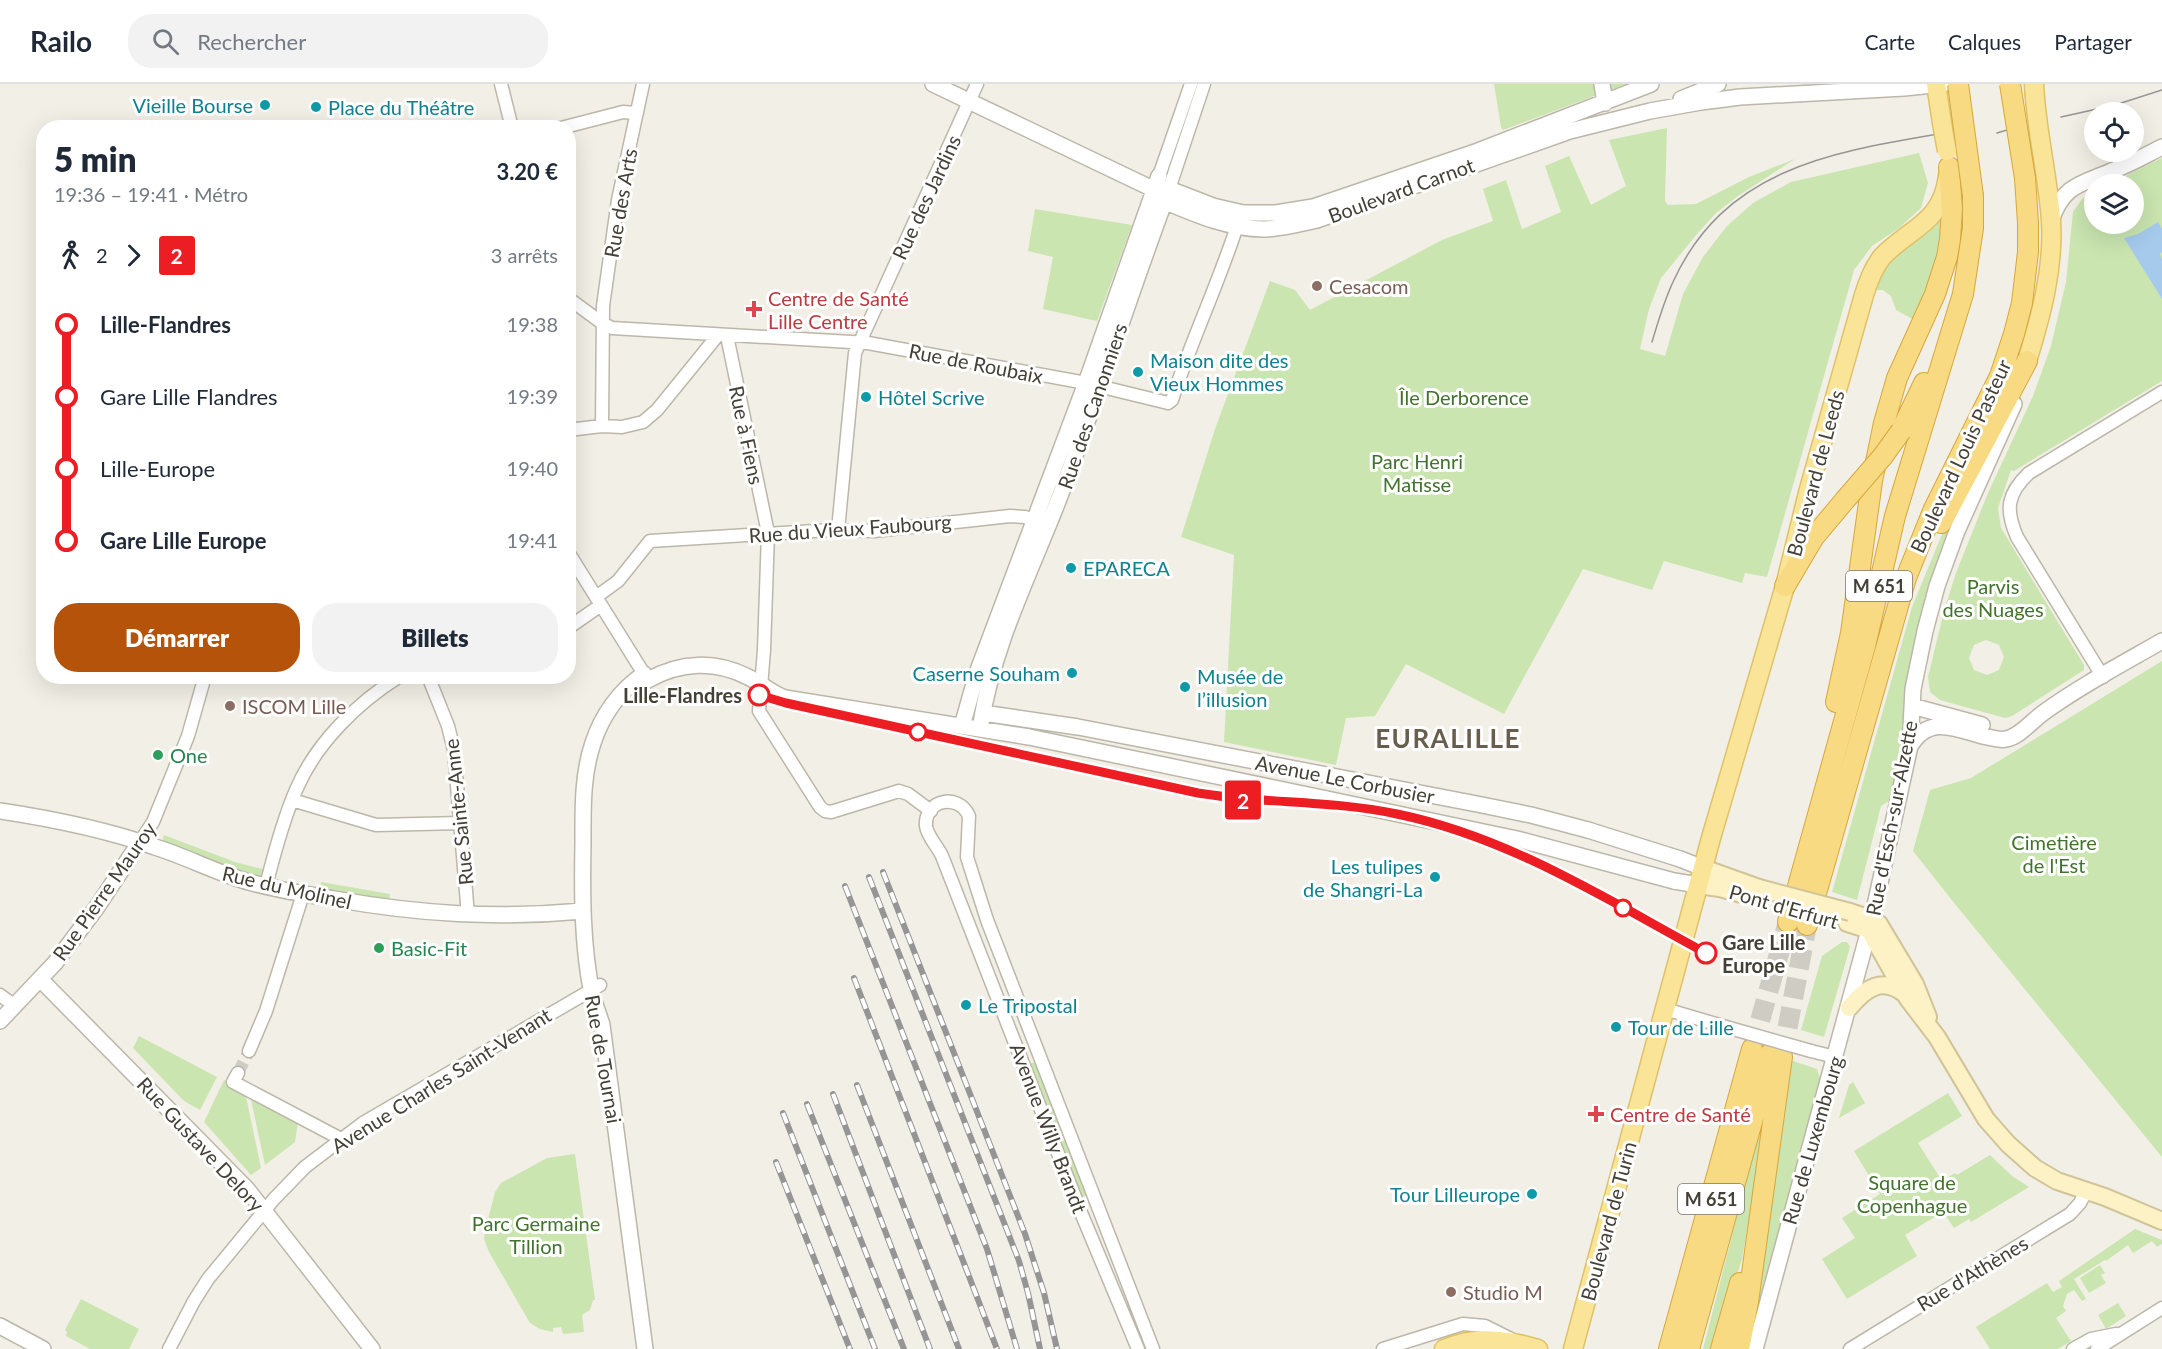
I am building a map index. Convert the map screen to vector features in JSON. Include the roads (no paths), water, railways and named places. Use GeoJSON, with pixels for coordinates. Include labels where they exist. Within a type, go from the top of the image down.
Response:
{"type":"FeatureCollection","features":[{"type":"Feature","properties":{"kind":"highway","name":"Boulevard Louis Pasteur"},"geometry":{"type":"LineString","coordinates":[[1958,84],[1973,196],[1970,250],[1963,294],[1897,508],[1865,646],[1801,873],[1798,923],[1868,710],[1893,616],[1915,553],[1944,488],[1996,384],[2013,340],[2022,303],[2028,252],[2028,223],[2025,178],[2010,84]]}},
{"type":"Feature","properties":{"kind":"highway"},"geometry":{"type":"LineString","coordinates":[[1801,873],[1817,785],[1851,633],[1872,481],[1884,423],[1897,378],[1935,294],[1947,257],[1952,209],[1948,159]]}},
{"type":"Feature","properties":{"kind":"highway"},"geometry":{"type":"LineString","coordinates":[[1785,586],[1814,537],[1883,456],[1901,431],[1940,342],[1962,282],[1970,250]]}},
{"type":"Feature","properties":{"kind":"highway"},"geometry":{"type":"LineString","coordinates":[[1868,710],[1893,653],[1913,593],[1942,521],[2027,361]]}},
{"type":"Feature","properties":{"kind":"highway"},"geometry":{"type":"LineString","coordinates":[[1739,1349],[1748,1302],[1762,1194],[1769,1053]]}},
{"type":"Feature","properties":{"kind":"highway","name":"M 651"},"geometry":{"type":"LineString","coordinates":[[1669,1349],[1769,1053]]}},
{"type":"Feature","properties":{"kind":"highway","name":"M 651"},"geometry":{"type":"LineString","coordinates":[[1689,1349],[1769,1053]]}},
{"type":"Feature","properties":{"kind":"highway"},"geometry":{"type":"LineString","coordinates":[[1721,1349],[1762,1194]]}},
{"type":"Feature","properties":{"kind":"main road","name":"Boulevard de Leeds"},"geometry":{"type":"LineString","coordinates":[[1700,876],[1785,586],[1809,489],[1868,284],[1882,258],[1922,227],[1944,192],[1948,159],[1938,84]]}},
{"type":"Feature","properties":{"kind":"main road","name":"Boulevard Louis Pasteur"},"geometry":{"type":"LineString","coordinates":[[2027,361],[2046,286],[2051,246],[2051,221],[2034,84]]}},
{"type":"Feature","properties":{"kind":"main road","name":"Pont d'Erfurt"},"geometry":{"type":"LineString","coordinates":[[1700,876],[1720,888],[1758,893],[1871,924]]}},
{"type":"Feature","properties":{"kind":"main road","name":"Boulevard de Turin"},"geometry":{"type":"LineString","coordinates":[[1573,1349],[1700,876]]}},
{"type":"Feature","properties":{"kind":"main road"},"geometry":{"type":"LineString","coordinates":[[1871,924],[1905,995],[1936,1037],[1980,1109],[2008,1144],[2025,1161],[2045,1175],[2162,1221]]}},
{"type":"Feature","properties":{"kind":"main road"},"geometry":{"type":"LineString","coordinates":[[1871,924],[1882,928],[1915,984],[1936,1037]]}},
{"type":"Feature","properties":{"kind":"main road"},"geometry":{"type":"LineString","coordinates":[[1849,1008],[1863,993],[1875,986],[1893,987],[1905,995]]}},
{"type":"Feature","properties":{"kind":"main road"},"geometry":{"type":"LineString","coordinates":[[1444,1349],[1475,1340],[1520,1344],[1538,1349]]}},
{"type":"Feature","properties":{"kind":"street"},"geometry":{"type":"LineString","coordinates":[[501,84],[511,120]]}},
{"type":"Feature","properties":{"kind":"street","name":"Rue des Arts"},"geometry":{"type":"LineString","coordinates":[[602,426],[602,323],[618,200],[643,84]]}},
{"type":"Feature","properties":{"kind":"street","name":"Boulevard Carnot"},"geometry":{"type":"LineString","coordinates":[[933,84],[1162,189],[1218,208],[1243,213],[1276,213],[1313,207],[1478,151],[1651,84]]}},
{"type":"Feature","properties":{"kind":"street","name":"Rue des Jardins"},"geometry":{"type":"LineString","coordinates":[[838,530],[855,353],[977,84]]}},
{"type":"Feature","properties":{"kind":"street","name":"Rue des Canonniers"},"geometry":{"type":"LineString","coordinates":[[1162,189],[1191,84]]}},
{"type":"Feature","properties":{"kind":"street","name":"Rue des Canonniers"},"geometry":{"type":"LineString","coordinates":[[962,726],[977,673],[1041,523],[1162,189],[1204,84]]}},
{"type":"Feature","properties":{"kind":"street"},"geometry":{"type":"LineString","coordinates":[[1602,84],[1610,100]]}},
{"type":"Feature","properties":{"kind":"street","name":"Boulevard Carnot"},"geometry":{"type":"LineString","coordinates":[[1650,111],[1718,84]]}},
{"type":"Feature","properties":{"kind":"street","name":"Boulevard Carnot"},"geometry":{"type":"LineString","coordinates":[[1162,189],[1208,218],[1258,229],[1280,228],[1317,220],[1570,131],[1650,111],[1740,97],[1938,84]]}},
{"type":"Feature","properties":{"kind":"street"},"geometry":{"type":"LineString","coordinates":[[576,124],[623,112],[637,113]]}},
{"type":"Feature","properties":{"kind":"street"},"geometry":{"type":"LineString","coordinates":[[2051,221],[2061,199],[2072,188],[2162,147]]}},
{"type":"Feature","properties":{"kind":"street","name":"Rue de Roubaix"},"geometry":{"type":"LineString","coordinates":[[602,323],[620,329],[859,342],[1092,385],[1166,403],[1170,402],[1185,359],[1213,296],[1237,226]]}},
{"type":"Feature","properties":{"kind":"street"},"geometry":{"type":"LineString","coordinates":[[576,304],[602,323]]}},
{"type":"Feature","properties":{"kind":"street"},"geometry":{"type":"LineString","coordinates":[[576,429],[602,426],[622,428],[643,422],[657,410],[723,336]]}},
{"type":"Feature","properties":{"kind":"street","name":"Rue à Fiens"},"geometry":{"type":"LineString","coordinates":[[723,336],[768,533],[760,713],[824,810],[831,812],[899,791],[908,794],[931,811]]}},
{"type":"Feature","properties":{"kind":"street","name":"Boulevard Louis Pasteur"},"geometry":{"type":"LineString","coordinates":[[1912,706],[1920,650],[1941,574],[1967,506],[2016,398],[2027,361]]}},
{"type":"Feature","properties":{"kind":"street"},"geometry":{"type":"LineString","coordinates":[[2103,676],[2017,537],[2009,515],[2011,496],[2029,473],[2162,392]]}},
{"type":"Feature","properties":{"kind":"street","name":"Rue du Vieux Faubourg"},"geometry":{"type":"LineString","coordinates":[[599,601],[650,541],[768,533],[874,531],[1010,516],[1041,523]]}},
{"type":"Feature","properties":{"kind":"street","name":"Rue des Canonniers"},"geometry":{"type":"LineString","coordinates":[[981,721],[996,656],[1023,582],[1041,523]]}},
{"type":"Feature","properties":{"kind":"street"},"geometry":{"type":"LineString","coordinates":[[576,565],[646,677]]}},
{"type":"Feature","properties":{"kind":"street"},"geometry":{"type":"LineString","coordinates":[[576,621],[599,601]]}},
{"type":"Feature","properties":{"kind":"street"},"geometry":{"type":"LineString","coordinates":[[1912,706],[2002,731],[2009,730],[2044,712],[2162,641]]}},
{"type":"Feature","properties":{"kind":"street","name":"Avenue Le Corbusier"},"geometry":{"type":"LineString","coordinates":[[692,665],[725,668],[745,675],[785,698],[962,726],[981,721],[1078,727],[1531,815],[1680,859],[1700,876]]}},
{"type":"Feature","properties":{"kind":"street","name":"Rue de Tournai"},"geometry":{"type":"LineString","coordinates":[[645,1349],[602,1025],[583,911],[583,798],[592,744],[605,716],[623,692],[646,677],[692,665]]}},
{"type":"Feature","properties":{"kind":"street","name":"Rue Pierre Mauroy"},"geometry":{"type":"LineString","coordinates":[[0,1021],[40,979],[86,922],[153,822],[188,736],[203,684]]}},
{"type":"Feature","properties":{"kind":"street"},"geometry":{"type":"LineString","coordinates":[[266,886],[292,800],[306,771],[326,742],[363,703],[389,684]]}},
{"type":"Feature","properties":{"kind":"street","name":"Rue Sainte-Anne"},"geometry":{"type":"LineString","coordinates":[[431,684],[451,736],[468,915]]}},
{"type":"Feature","properties":{"kind":"street","name":"Rue d'Esch-sur-Alzette"},"geometry":{"type":"LineString","coordinates":[[1871,924],[1910,746],[1912,706]]}},
{"type":"Feature","properties":{"kind":"street"},"geometry":{"type":"LineString","coordinates":[[1910,746],[1920,732],[1932,726],[2008,739],[2044,712]]}},
{"type":"Feature","properties":{"kind":"street","name":"Avenue Le Corbusier"},"geometry":{"type":"LineString","coordinates":[[981,721],[1102,752],[1498,835],[1674,881],[1700,876]]}},
{"type":"Feature","properties":{"kind":"street"},"geometry":{"type":"LineString","coordinates":[[292,800],[375,825],[461,823]]}},
{"type":"Feature","properties":{"kind":"street","name":"Avenue Willy Brandt"},"geometry":{"type":"LineString","coordinates":[[1138,1349],[1086,1225],[942,856],[927,829],[926,822],[931,811],[941,802],[951,801],[961,805],[969,816],[967,857],[987,920],[1153,1349]]}},
{"type":"Feature","properties":{"kind":"street","name":"Rue du Molinel"},"geometry":{"type":"LineString","coordinates":[[0,811],[65,822],[140,842],[233,877],[303,894],[393,909],[468,915],[523,915],[583,911]]}},
{"type":"Feature","properties":{"kind":"street"},"geometry":{"type":"LineString","coordinates":[[249,1052],[266,1011],[303,894]]}},
{"type":"Feature","properties":{"kind":"street","name":"Rue de Luxembourg"},"geometry":{"type":"LineString","coordinates":[[1755,1349],[1871,924]]}},
{"type":"Feature","properties":{"kind":"street","name":"Rue Gustave Delory"},"geometry":{"type":"LineString","coordinates":[[40,979],[247,1188],[372,1349]]}},
{"type":"Feature","properties":{"kind":"street","name":"Avenue Charles Saint-Venant"},"geometry":{"type":"LineString","coordinates":[[169,1349],[204,1285],[291,1181],[341,1139],[371,1118],[596,987]]}},
{"type":"Feature","properties":{"kind":"street"},"geometry":{"type":"LineString","coordinates":[[0,995],[15,1006]]}},
{"type":"Feature","properties":{"kind":"street"},"geometry":{"type":"LineString","coordinates":[[1665,1009],[1835,1057]]}},
{"type":"Feature","properties":{"kind":"street"},"geometry":{"type":"LineString","coordinates":[[238,1073],[233,1082],[341,1139]]}},
{"type":"Feature","properties":{"kind":"street","name":"Rue d'Athènes"},"geometry":{"type":"LineString","coordinates":[[1850,1349],[2070,1214],[2086,1191]]}},
{"type":"Feature","properties":{"kind":"street"},"geometry":{"type":"LineString","coordinates":[[2097,1349],[2162,1308]]}},
{"type":"Feature","properties":{"kind":"street"},"geometry":{"type":"LineString","coordinates":[[1383,1349],[1463,1324],[1492,1328],[1520,1344]]}},
{"type":"Feature","properties":{"kind":"street"},"geometry":{"type":"LineString","coordinates":[[0,1326],[43,1349]]}},
{"type":"Feature","properties":{"kind":"street"},"geometry":{"type":"LineString","coordinates":[[2073,1349],[2091,1339],[2123,1333]]}},
{"type":"Feature","properties":{"kind":"water"},"geometry":{"type":"Polygon","coordinates":[[[2158,222],[2162,229],[2162,252],[2160,254],[2162,299],[2124,238],[2144,234],[2144,230],[2158,222]]]}},
{"type":"Feature","properties":{"kind":"tunnel"},"geometry":{"type":"LineString","coordinates":[[1752,1049],[1788,922]]}},
{"type":"Feature","properties":{"kind":"tunnel"},"geometry":{"type":"LineString","coordinates":[[1782,1057],[1807,925]]}},
{"type":"Feature","properties":{"kind":"tunnel"},"geometry":{"type":"LineString","coordinates":[[238,1073],[249,1051]]}},
{"type":"Feature","properties":{"kind":"tram line"},"geometry":{"type":"LineString","coordinates":[[2061,117],[2115,105],[2162,90]]}},
{"type":"Feature","properties":{"kind":"tram line"},"geometry":{"type":"LineString","coordinates":[[1997,133],[2007,130]]}},
{"type":"Feature","properties":{"kind":"tram line"},"geometry":{"type":"LineString","coordinates":[[1652,342],[1673,282],[1696,242],[1724,211],[1756,187],[1792,169],[1831,156],[1871,146],[1956,131]]}},
{"type":"Feature","properties":{"kind":"railway"},"geometry":{"type":"LineString","coordinates":[[883,872],[1025,1234],[1044,1293],[1057,1349]]}},
{"type":"Feature","properties":{"kind":"railway"},"geometry":{"type":"LineString","coordinates":[[869,877],[1019,1261],[1040,1349]]}},
{"type":"Feature","properties":{"kind":"railway"},"geometry":{"type":"LineString","coordinates":[[845,886],[987,1249],[1017,1349]]}},
{"type":"Feature","properties":{"kind":"railway"},"geometry":{"type":"LineString","coordinates":[[854,978],[997,1349]]}},
{"type":"Feature","properties":{"kind":"railway"},"geometry":{"type":"LineString","coordinates":[[857,1085],[959,1349]]}},
{"type":"Feature","properties":{"kind":"railway"},"geometry":{"type":"LineString","coordinates":[[833,1094],[930,1349]]}},
{"type":"Feature","properties":{"kind":"railway"},"geometry":{"type":"LineString","coordinates":[[807,1104],[904,1349]]}},
{"type":"Feature","properties":{"kind":"railway"},"geometry":{"type":"LineString","coordinates":[[783,1113],[875,1349]]}},
{"type":"Feature","properties":{"kind":"railway"},"geometry":{"type":"LineString","coordinates":[[776,1162],[850,1349]]}},
{"type":"Feature","properties":{"kind":"metro line","name":"2"},"geometry":{"type":"LineString","coordinates":[[759,695],[786,703],[1198,793],[1253,801],[1365,808],[1451,827],[1496,843],[1538,862],[1706,953]]}},
{"type":"Feature","properties":{"kind":"place","name":"Vieille Bourse"},"geometry":{"type":"Point","coordinates":[265,105]}},
{"type":"Feature","properties":{"kind":"place","name":"Place du Théâtre"},"geometry":{"type":"Point","coordinates":[316,107]}},
{"type":"Feature","properties":{"kind":"place","name":"Cesacom"},"geometry":{"type":"Point","coordinates":[1317,286]}},
{"type":"Feature","properties":{"kind":"place","name":"Centre de Santé Lille Centre"},"geometry":{"type":"Point","coordinates":[754,309]}},
{"type":"Feature","properties":{"kind":"place","name":"Maison dite des Vieux Hommes"},"geometry":{"type":"Point","coordinates":[1138,372]}},
{"type":"Feature","properties":{"kind":"place","name":"Hôtel Scrive"},"geometry":{"type":"Point","coordinates":[866,397]}},
{"type":"Feature","properties":{"kind":"place","name":"EPARECA"},"geometry":{"type":"Point","coordinates":[1071,568]}},
{"type":"Feature","properties":{"kind":"place","name":"Caserne Souham"},"geometry":{"type":"Point","coordinates":[1072,673]}},
{"type":"Feature","properties":{"kind":"place","name":"Musée de l’illusion"},"geometry":{"type":"Point","coordinates":[1185,687]}},
{"type":"Feature","properties":{"kind":"place","name":"Lille-Flandres"},"geometry":{"type":"Point","coordinates":[759,695]}},
{"type":"Feature","properties":{"kind":"place","name":"ISCOM Lille"},"geometry":{"type":"Point","coordinates":[230,706]}},
{"type":"Feature","properties":{"kind":"place","name":"One"},"geometry":{"type":"Point","coordinates":[158,755]}},
{"type":"Feature","properties":{"kind":"place","name":"Les tulipes de Shangri-La"},"geometry":{"type":"Point","coordinates":[1435,877]}},
{"type":"Feature","properties":{"kind":"place","name":"Basic-Fit"},"geometry":{"type":"Point","coordinates":[379,948]}},
{"type":"Feature","properties":{"kind":"place","name":"Gare Lille Europe"},"geometry":{"type":"Point","coordinates":[1706,953]}},
{"type":"Feature","properties":{"kind":"place","name":"Le Tripostal"},"geometry":{"type":"Point","coordinates":[966,1005]}},
{"type":"Feature","properties":{"kind":"place","name":"Tour de Lille"},"geometry":{"type":"Point","coordinates":[1616,1027]}},
{"type":"Feature","properties":{"kind":"place","name":"Centre de Santé"},"geometry":{"type":"Point","coordinates":[1596,1114]}},
{"type":"Feature","properties":{"kind":"place","name":"Tour Lilleurope"},"geometry":{"type":"Point","coordinates":[1532,1194]}},
{"type":"Feature","properties":{"kind":"place","name":"Studio M"},"geometry":{"type":"Point","coordinates":[1451,1292]}},
{"type":"Feature","properties":{"kind":"district","name":"EURALILLE"},"geometry":{"type":"Point","coordinates":[1448,738]}},
{"type":"Feature","properties":{"kind":"park label","name":"Île Derborence"},"geometry":{"type":"Point","coordinates":[1464,397]}},
{"type":"Feature","properties":{"kind":"park label","name":"Parc Henri Matisse"},"geometry":{"type":"Point","coordinates":[1417,472]}},
{"type":"Feature","properties":{"kind":"park label","name":"Parvis des Nuages"},"geometry":{"type":"Point","coordinates":[1993,598]}},
{"type":"Feature","properties":{"kind":"park label","name":"Cimetière de l'Est"},"geometry":{"type":"Point","coordinates":[2054,854]}},
{"type":"Feature","properties":{"kind":"park label","name":"Square de Copenhague"},"geometry":{"type":"Point","coordinates":[1912,1194]}},
{"type":"Feature","properties":{"kind":"park label","name":"Parc Germaine Tillion"},"geometry":{"type":"Point","coordinates":[536,1234]}}]}
